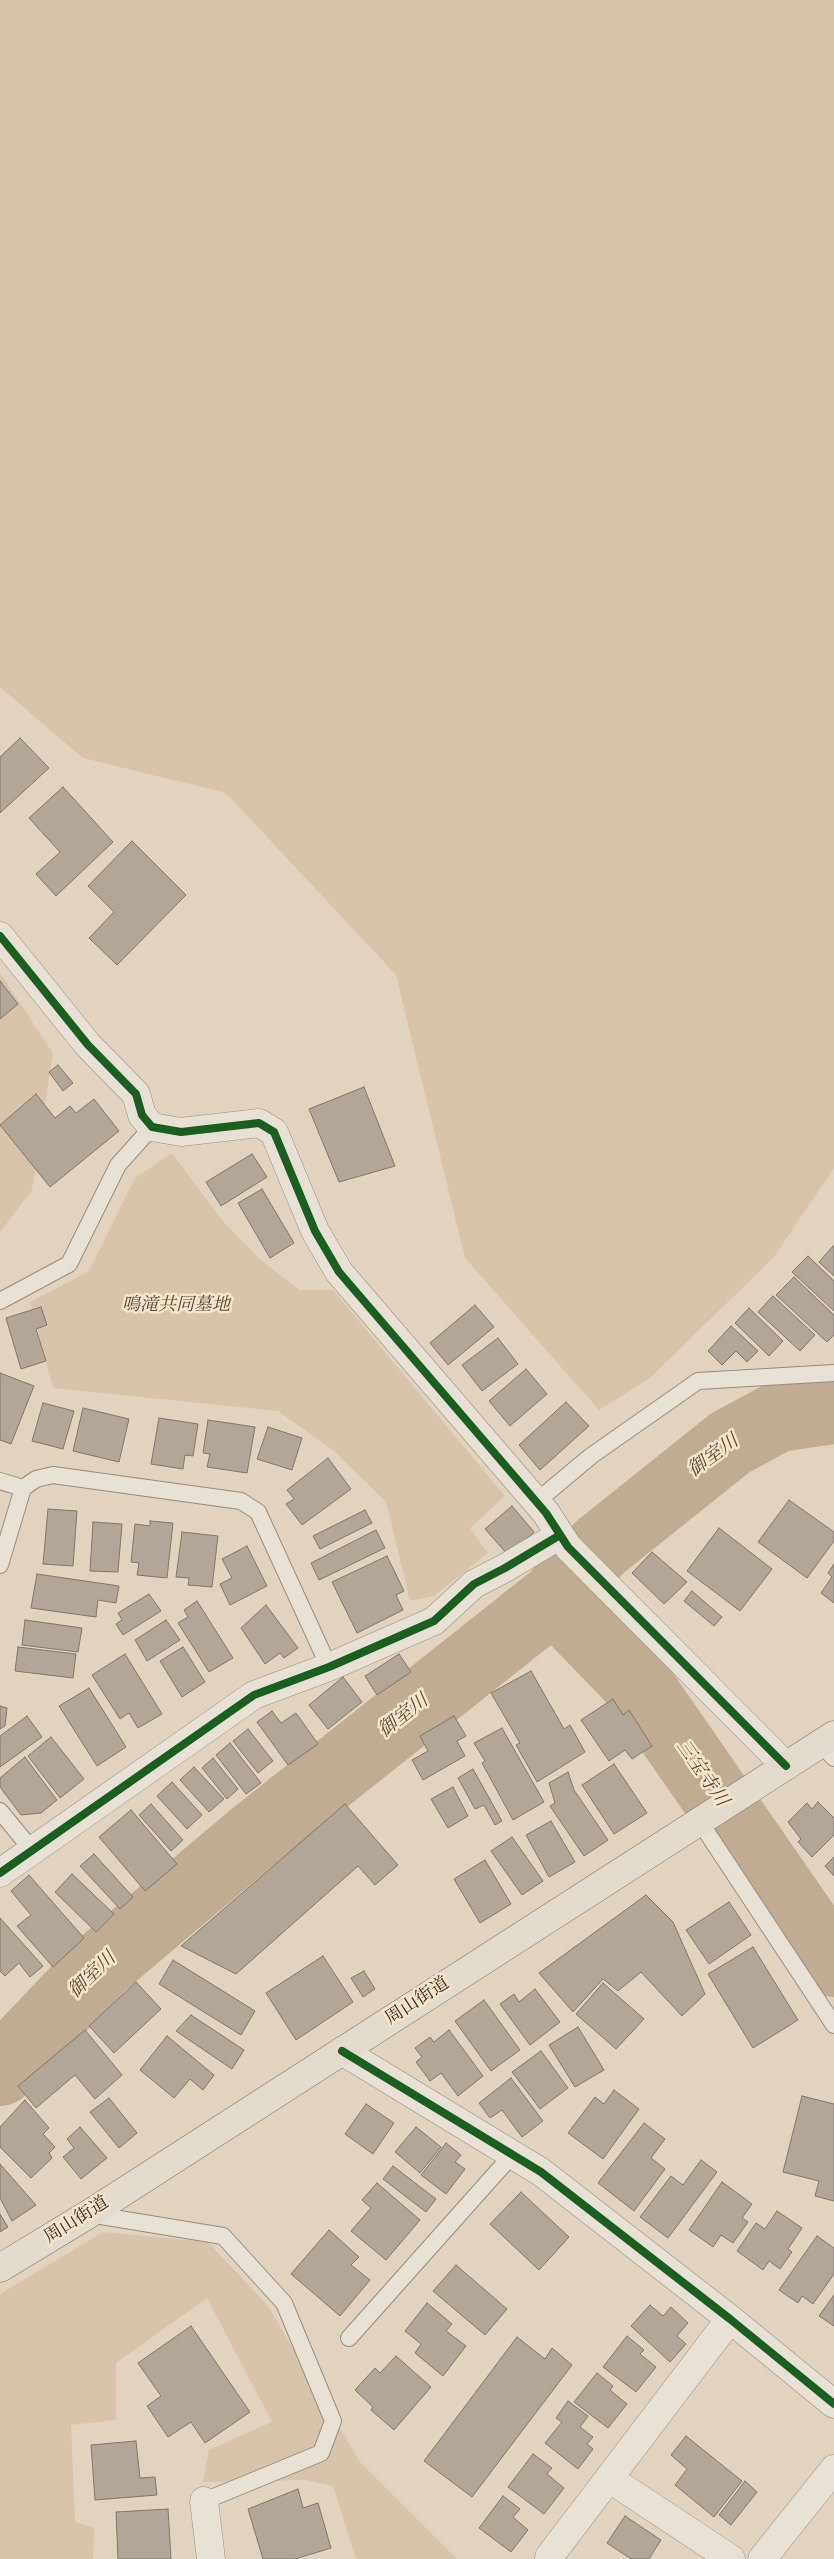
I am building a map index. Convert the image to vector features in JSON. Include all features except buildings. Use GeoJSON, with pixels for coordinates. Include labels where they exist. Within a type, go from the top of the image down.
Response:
{"type":"FeatureCollection","features":[{"type":"Feature","properties":{"kind":"highway","name":"周山街道"},"geometry":{"type":"LineString","coordinates":[[0,2268],[89,2214],[786,1766],[830,1746]]}},
{"type":"Feature","properties":{"kind":"street"},"geometry":{"type":"LineString","coordinates":[[0,936],[88,1046],[136,1094],[142,1115],[152,1127],[181,1132],[258,1123],[274,1132],[315,1231],[339,1272],[536,1502],[564,1541],[786,1766]]}},
{"type":"Feature","properties":{"kind":"street"},"geometry":{"type":"LineString","coordinates":[[0,1873],[254,1695],[329,1666],[434,1621],[474,1584],[564,1541]]}},
{"type":"Feature","properties":{"kind":"street"},"geometry":{"type":"LineString","coordinates":[[342,2051],[541,2172],[730,2319],[834,2404]]}},
{"type":"Feature","properties":{"kind":"street"},"geometry":{"type":"LineString","coordinates":[[549,2557],[730,2319]]}},
{"type":"Feature","properties":{"kind":"street"},"geometry":{"type":"LineString","coordinates":[[762,2559],[834,2469]]}},
{"type":"Feature","properties":{"kind":"street"},"geometry":{"type":"LineString","coordinates":[[610,2479],[731,2559]]}},
{"type":"Feature","properties":{"kind":"street"},"geometry":{"type":"LineString","coordinates":[[204,2501],[211,2559]]}},
{"type":"Feature","properties":{"kind":"lane"},"geometry":{"type":"LineString","coordinates":[[0,1301],[69,1264],[118,1165],[152,1127]]}},
{"type":"Feature","properties":{"kind":"lane"},"geometry":{"type":"LineString","coordinates":[[536,1502],[592,1456],[698,1381],[834,1373]]}},
{"type":"Feature","properties":{"kind":"lane"},"geometry":{"type":"LineString","coordinates":[[0,1566],[23,1488],[36,1479],[53,1475],[241,1501],[258,1512],[329,1666]]}},
{"type":"Feature","properties":{"kind":"lane"},"geometry":{"type":"LineString","coordinates":[[0,1481],[23,1488]]}},
{"type":"Feature","properties":{"kind":"lane"},"geometry":{"type":"LineString","coordinates":[[0,1810],[32,1850]]}},
{"type":"Feature","properties":{"kind":"lane"},"geometry":{"type":"LineString","coordinates":[[704,1819],[834,2025]]}},
{"type":"Feature","properties":{"kind":"lane"},"geometry":{"type":"LineString","coordinates":[[349,2338],[513,2154]]}},
{"type":"Feature","properties":{"kind":"lane"},"geometry":{"type":"LineString","coordinates":[[89,2214],[223,2236],[284,2303],[333,2421],[321,2453],[204,2501]]}},
{"type":"Feature","properties":{"kind":"green space"},"geometry":{"type":"Polygon","coordinates":[[[0,0],[834,0],[834,1168],[774,1257],[650,1378],[599,1410],[465,1258],[396,975],[226,793],[83,758],[0,687],[0,0]]]}},
{"type":"Feature","properties":{"kind":"green space"},"geometry":{"type":"Polygon","coordinates":[[[0,973],[53,1053],[32,1190],[0,1232],[0,973]]]}},
{"type":"Feature","properties":{"kind":"green space","name":"鳴滝共同墓地"},"geometry":{"type":"Polygon","coordinates":[[[172,1153],[221,1219],[260,1259],[299,1290],[333,1290],[505,1496],[470,1528],[488,1553],[434,1596],[410,1601],[386,1502],[334,1451],[278,1411],[53,1388],[30,1302],[89,1271],[135,1178],[172,1153]]]}},
{"type":"Feature","properties":{"kind":"green space"},"geometry":{"type":"Polygon","coordinates":[[[103,2232],[208,2242],[268,2306],[360,2462],[457,2559],[356,2559],[333,2486],[305,2480],[203,2482],[209,2450],[272,2422],[207,2298],[116,2363],[116,2420],[71,2425],[75,2522],[94,2528],[93,2559],[0,2559],[0,2294],[103,2232]]]}},
{"type":"Feature","properties":{"kind":"waterway","name":"御室川"},"geometry":{"type":"LineString","coordinates":[[0,2071],[100,1966],[249,1840],[554,1598],[600,1547],[730,1443],[778,1417],[834,1409]]}},
{"type":"Feature","properties":{"kind":"waterway","name":"三宝寺川"},"geometry":{"type":"LineString","coordinates":[[554,1598],[640,1687],[814,1938],[834,1962]]}},
{"type":"Feature","properties":{"kind":"cycle path"},"geometry":{"type":"LineString","coordinates":[[0,936],[88,1045],[136,1094],[142,1115],[152,1127],[181,1132],[259,1123],[274,1132],[315,1231],[339,1272],[546,1513],[568,1547],[786,1766]]}},
{"type":"Feature","properties":{"kind":"cycle path"},"geometry":{"type":"LineString","coordinates":[[0,1873],[254,1695],[329,1667],[434,1621],[474,1584],[560,1535]]}},
{"type":"Feature","properties":{"kind":"cycle path"},"geometry":{"type":"LineString","coordinates":[[342,2051],[541,2172],[730,2319],[834,2404]]}}]}
